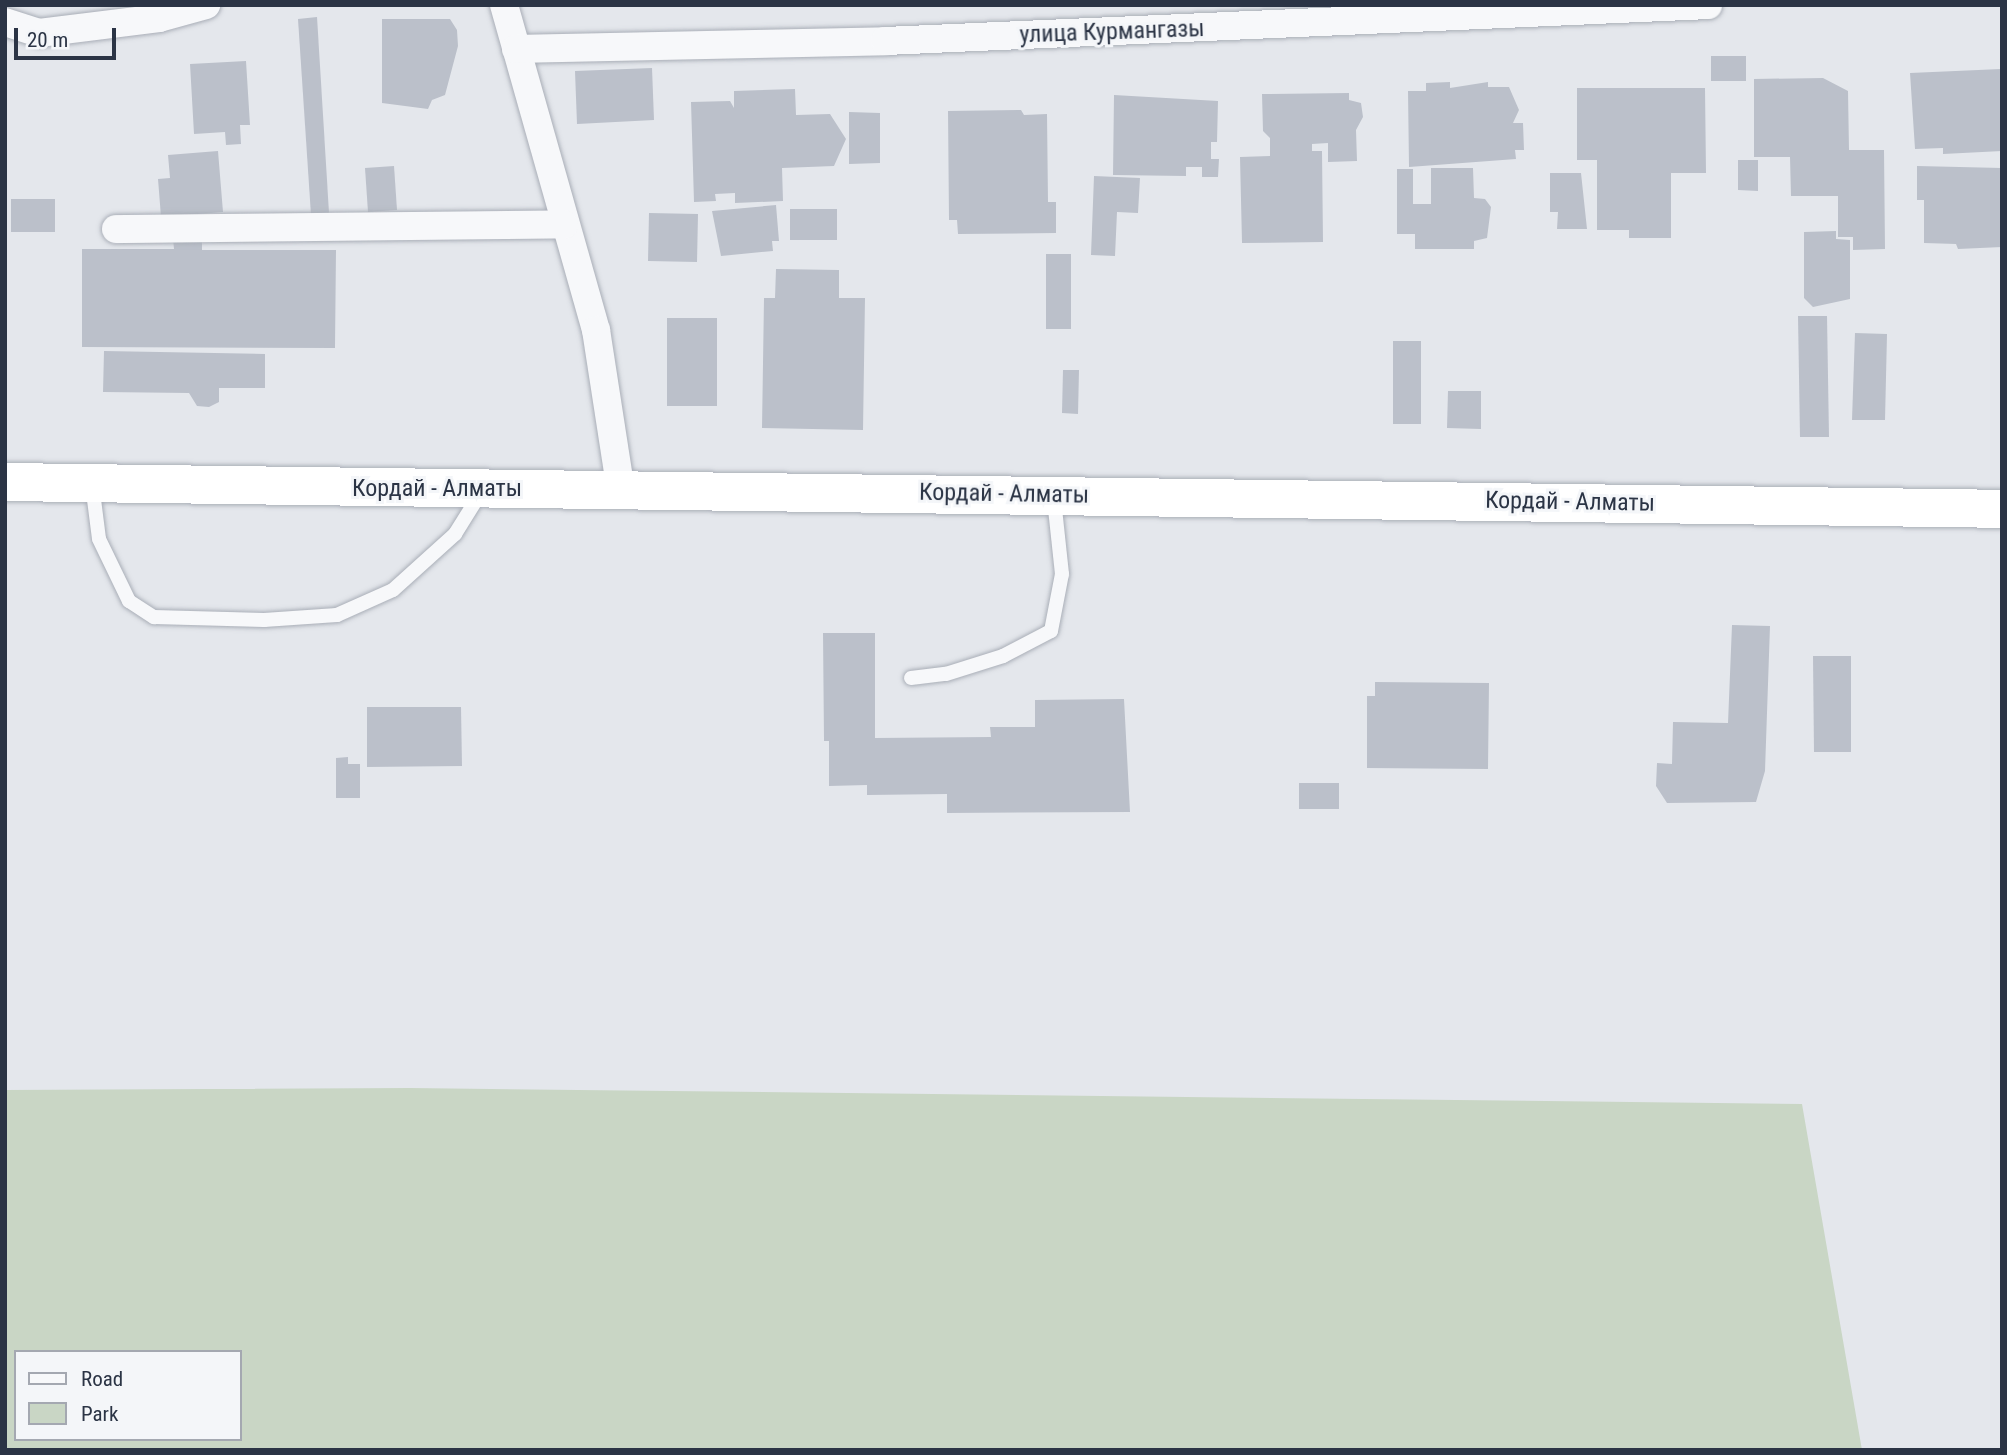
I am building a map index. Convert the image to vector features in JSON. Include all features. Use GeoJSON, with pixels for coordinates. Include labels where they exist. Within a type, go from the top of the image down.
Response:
{"type":"FeatureCollection","features":[{"type":"Feature","properties":{"kind":"highway","name":"Кордай - Алматы"},"geometry":{"type":"LineString","coordinates":[[5,482],[2002,509]]}},
{"type":"Feature","properties":{"kind":"street"},"geometry":{"type":"LineString","coordinates":[[5,22],[39,33],[159,18],[206,5]]}},
{"type":"Feature","properties":{"kind":"street"},"geometry":{"type":"LineString","coordinates":[[504,5],[596,330],[621,491]]}},
{"type":"Feature","properties":{"kind":"street","name":"улица Курмангазы"},"geometry":{"type":"LineString","coordinates":[[516,49],[885,41],[1708,5]]}},
{"type":"Feature","properties":{"kind":"street"},"geometry":{"type":"LineString","coordinates":[[116,229],[565,224]]}},
{"type":"Feature","properties":{"kind":"lane"},"geometry":{"type":"LineString","coordinates":[[92,483],[100,539],[129,601],[154,617],[264,620],[337,615],[393,590],[455,534],[483,490]]}},
{"type":"Feature","properties":{"kind":"lane"},"geometry":{"type":"LineString","coordinates":[[911,678],[946,674],[1003,656],[1051,631],[1062,573],[1053,495]]}},
{"type":"Feature","properties":{"kind":"green space"},"geometry":{"type":"Polygon","coordinates":[[[410,1088],[1802,1104],[1862,1450],[5,1450],[5,1090],[410,1088]]]}},
{"type":"Feature","properties":{"kind":"building"},"geometry":{"type":"Polygon","coordinates":[[[317,17],[329,213],[311,215],[298,19],[317,17]]]}},
{"type":"Feature","properties":{"kind":"building"},"geometry":{"type":"Polygon","coordinates":[[[382,19],[450,19],[457,30],[458,46],[445,95],[432,100],[428,109],[382,103],[382,19]]]}},
{"type":"Feature","properties":{"kind":"building"},"geometry":{"type":"Polygon","coordinates":[[[1711,56],[1746,56],[1746,81],[1711,81],[1711,56]]]}},
{"type":"Feature","properties":{"kind":"building"},"geometry":{"type":"Polygon","coordinates":[[[246,61],[250,125],[240,125],[241,144],[226,145],[225,132],[194,134],[190,64],[246,61]]]}},
{"type":"Feature","properties":{"kind":"building"},"geometry":{"type":"Polygon","coordinates":[[[652,68],[654,120],[577,124],[575,71],[652,68]]]}},
{"type":"Feature","properties":{"kind":"building"},"geometry":{"type":"Polygon","coordinates":[[[2001,69],[2002,151],[1943,154],[1943,148],[1915,149],[1910,73],[2001,69]]]}},
{"type":"Feature","properties":{"kind":"building"},"geometry":{"type":"Polygon","coordinates":[[[1823,78],[1848,91],[1849,150],[1884,150],[1885,249],[1853,250],[1853,237],[1838,237],[1838,196],[1791,196],[1790,157],[1754,157],[1754,79],[1823,78]]]}},
{"type":"Feature","properties":{"kind":"building"},"geometry":{"type":"Polygon","coordinates":[[[1450,82],[1450,88],[1488,82],[1488,87],[1509,87],[1519,110],[1513,123],[1523,123],[1524,150],[1515,150],[1516,159],[1409,167],[1408,91],[1426,91],[1426,83],[1450,82]]]}},
{"type":"Feature","properties":{"kind":"building"},"geometry":{"type":"Polygon","coordinates":[[[1577,88],[1705,88],[1706,173],[1671,173],[1671,238],[1629,238],[1629,230],[1597,230],[1597,160],[1577,160],[1577,88]]]}},
{"type":"Feature","properties":{"kind":"building"},"geometry":{"type":"Polygon","coordinates":[[[795,89],[796,115],[830,114],[846,139],[834,166],[782,168],[783,201],[735,203],[735,193],[715,194],[716,201],[694,202],[691,102],[730,101],[734,108],[734,91],[795,89]]]}},
{"type":"Feature","properties":{"kind":"building"},"geometry":{"type":"Polygon","coordinates":[[[1349,93],[1349,100],[1361,103],[1363,117],[1356,130],[1357,161],[1328,162],[1328,143],[1312,144],[1312,151],[1322,151],[1323,242],[1242,243],[1240,157],[1270,156],[1270,138],[1263,131],[1262,94],[1349,93]]]}},
{"type":"Feature","properties":{"kind":"building"},"geometry":{"type":"Polygon","coordinates":[[[1114,95],[1218,101],[1217,142],[1211,142],[1211,159],[1219,159],[1218,177],[1202,177],[1202,167],[1186,167],[1186,176],[1113,175],[1114,95]]]}},
{"type":"Feature","properties":{"kind":"building"},"geometry":{"type":"Polygon","coordinates":[[[1021,110],[1024,115],[1047,114],[1048,202],[1056,202],[1056,233],[958,234],[957,220],[949,220],[948,111],[1021,110]]]}},
{"type":"Feature","properties":{"kind":"building"},"geometry":{"type":"Polygon","coordinates":[[[849,112],[880,113],[880,163],[849,164],[849,112]]]}},
{"type":"Feature","properties":{"kind":"building"},"geometry":{"type":"Polygon","coordinates":[[[218,151],[223,212],[161,217],[158,179],[170,178],[168,155],[218,151]]]}},
{"type":"Feature","properties":{"kind":"building"},"geometry":{"type":"Polygon","coordinates":[[[1738,160],[1758,160],[1758,191],[1738,190],[1738,160]]]}},
{"type":"Feature","properties":{"kind":"building"},"geometry":{"type":"Polygon","coordinates":[[[394,166],[397,210],[368,212],[365,168],[394,166]]]}},
{"type":"Feature","properties":{"kind":"building"},"geometry":{"type":"Polygon","coordinates":[[[1917,166],[2002,168],[2002,247],[1958,249],[1956,244],[1924,243],[1924,200],[1917,200],[1917,166]]]}},
{"type":"Feature","properties":{"kind":"building"},"geometry":{"type":"Polygon","coordinates":[[[1431,168],[1473,168],[1474,198],[1485,199],[1491,207],[1487,238],[1474,241],[1474,249],[1415,249],[1415,234],[1397,234],[1397,169],[1413,169],[1413,204],[1431,204],[1431,168]]]}},
{"type":"Feature","properties":{"kind":"building"},"geometry":{"type":"Polygon","coordinates":[[[1550,173],[1581,173],[1587,229],[1557,229],[1558,212],[1550,212],[1550,173]]]}},
{"type":"Feature","properties":{"kind":"building"},"geometry":{"type":"Polygon","coordinates":[[[1094,176],[1140,178],[1138,213],[1117,212],[1115,256],[1091,255],[1094,176]]]}},
{"type":"Feature","properties":{"kind":"building"},"geometry":{"type":"Polygon","coordinates":[[[11,199],[55,199],[55,232],[11,232],[11,199]]]}},
{"type":"Feature","properties":{"kind":"building"},"geometry":{"type":"Polygon","coordinates":[[[776,205],[779,241],[772,241],[773,251],[721,256],[712,211],[776,205]]]}},
{"type":"Feature","properties":{"kind":"building"},"geometry":{"type":"Polygon","coordinates":[[[790,209],[837,209],[837,240],[790,240],[790,209]]]}},
{"type":"Feature","properties":{"kind":"building"},"geometry":{"type":"Polygon","coordinates":[[[649,213],[698,214],[697,262],[648,261],[649,213]]]}},
{"type":"Feature","properties":{"kind":"building"},"geometry":{"type":"Polygon","coordinates":[[[1836,231],[1836,239],[1850,240],[1850,299],[1813,307],[1804,298],[1804,232],[1836,231]]]}},
{"type":"Feature","properties":{"kind":"building"},"geometry":{"type":"Polygon","coordinates":[[[173,238],[202,238],[202,250],[336,250],[335,348],[82,347],[82,249],[174,249],[173,238]]]}},
{"type":"Feature","properties":{"kind":"building"},"geometry":{"type":"Polygon","coordinates":[[[1046,254],[1071,254],[1071,329],[1046,329],[1046,254]]]}},
{"type":"Feature","properties":{"kind":"building"},"geometry":{"type":"Polygon","coordinates":[[[776,269],[839,270],[839,298],[865,298],[863,430],[762,428],[764,298],[775,298],[776,269]]]}},
{"type":"Feature","properties":{"kind":"building"},"geometry":{"type":"Polygon","coordinates":[[[1798,316],[1827,316],[1829,437],[1800,437],[1798,316]]]}},
{"type":"Feature","properties":{"kind":"building"},"geometry":{"type":"Polygon","coordinates":[[[667,318],[717,318],[717,406],[667,406],[667,318]]]}},
{"type":"Feature","properties":{"kind":"building"},"geometry":{"type":"Polygon","coordinates":[[[1855,333],[1887,334],[1885,420],[1852,420],[1855,333]]]}},
{"type":"Feature","properties":{"kind":"building"},"geometry":{"type":"Polygon","coordinates":[[[1393,341],[1421,341],[1421,424],[1393,424],[1393,341]]]}},
{"type":"Feature","properties":{"kind":"building"},"geometry":{"type":"Polygon","coordinates":[[[104,351],[265,354],[265,388],[219,388],[219,402],[209,407],[197,406],[189,393],[103,392],[104,351]]]}},
{"type":"Feature","properties":{"kind":"building"},"geometry":{"type":"Polygon","coordinates":[[[1063,370],[1079,370],[1078,414],[1062,413],[1063,370]]]}},
{"type":"Feature","properties":{"kind":"building"},"geometry":{"type":"Polygon","coordinates":[[[1448,391],[1481,391],[1481,429],[1447,428],[1448,391]]]}},
{"type":"Feature","properties":{"kind":"building"},"geometry":{"type":"Polygon","coordinates":[[[1732,625],[1770,626],[1765,771],[1756,802],[1667,803],[1656,786],[1657,763],[1672,764],[1673,722],[1728,723],[1732,625]]]}},
{"type":"Feature","properties":{"kind":"building"},"geometry":{"type":"Polygon","coordinates":[[[823,633],[875,633],[875,738],[991,737],[990,727],[1035,727],[1035,700],[1124,699],[1130,812],[947,813],[947,794],[867,795],[867,785],[829,786],[829,741],[824,741],[823,633]]]}},
{"type":"Feature","properties":{"kind":"building"},"geometry":{"type":"Polygon","coordinates":[[[1813,656],[1851,656],[1851,752],[1814,752],[1813,656]]]}},
{"type":"Feature","properties":{"kind":"building"},"geometry":{"type":"Polygon","coordinates":[[[1375,682],[1489,683],[1488,769],[1367,768],[1367,696],[1375,696],[1375,682]]]}},
{"type":"Feature","properties":{"kind":"building"},"geometry":{"type":"Polygon","coordinates":[[[367,707],[461,707],[462,766],[367,767],[367,707]]]}},
{"type":"Feature","properties":{"kind":"building"},"geometry":{"type":"Polygon","coordinates":[[[348,757],[348,764],[360,764],[360,798],[336,798],[336,758],[348,757]]]}},
{"type":"Feature","properties":{"kind":"building"},"geometry":{"type":"Polygon","coordinates":[[[1299,783],[1339,783],[1339,809],[1299,809],[1299,783]]]}}]}
